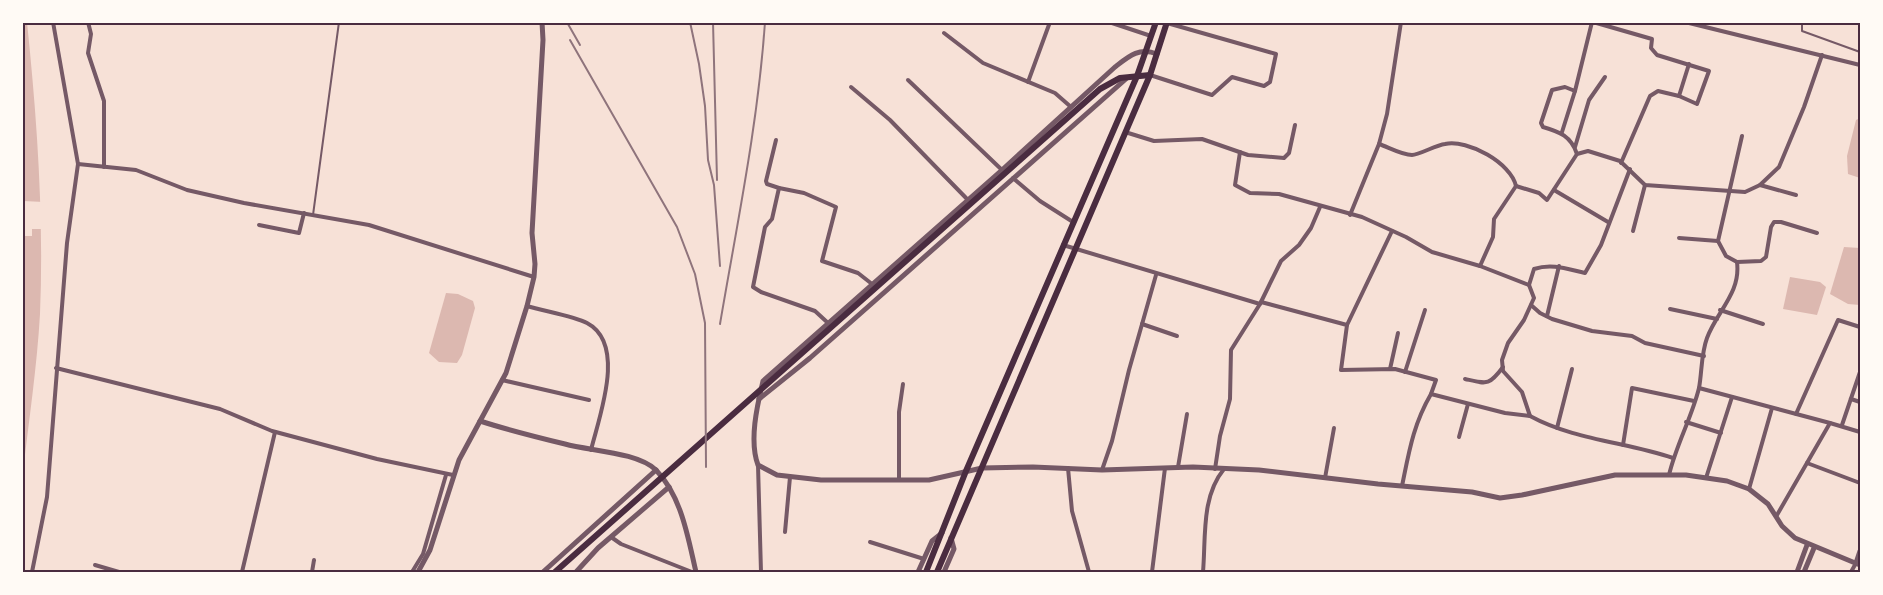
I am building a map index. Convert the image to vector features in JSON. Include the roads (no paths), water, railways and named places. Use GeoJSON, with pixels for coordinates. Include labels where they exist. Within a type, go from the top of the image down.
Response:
{"type":"FeatureCollection","features":[{"type":"Feature","properties":{"kind":"main road"},"geometry":{"type":"LineString","coordinates":[[926,572],[966,472],[1137,76],[1156,22]]}},
{"type":"Feature","properties":{"kind":"main road"},"geometry":{"type":"LineString","coordinates":[[937,572],[1150,75],[1167,23]]}},
{"type":"Feature","properties":{"kind":"main road"},"geometry":{"type":"LineString","coordinates":[[554,572],[1109,83],[1127,77],[1150,75]]}},
{"type":"Feature","properties":{"kind":"street"},"geometry":{"type":"LineString","coordinates":[[32,572],[47,497],[56,368],[62,334],[67,243],[78,164],[53,22]]}},
{"type":"Feature","properties":{"kind":"street"},"geometry":{"type":"LineString","coordinates":[[88,22],[91,34],[88,53],[104,101],[104,167]]}},
{"type":"Feature","properties":{"kind":"street"},"geometry":{"type":"LineString","coordinates":[[418,572],[430,550],[453,475],[502,380],[527,306],[534,277],[535,264],[532,233],[543,40],[542,22]]}},
{"type":"Feature","properties":{"kind":"street"},"geometry":{"type":"LineString","coordinates":[[1028,82],[1050,22]]}},
{"type":"Feature","properties":{"kind":"street"},"geometry":{"type":"LineString","coordinates":[[1109,22],[1151,36]]}},
{"type":"Feature","properties":{"kind":"street"},"geometry":{"type":"LineString","coordinates":[[1350,215],[1379,144],[1386,114],[1401,22]]}},
{"type":"Feature","properties":{"kind":"street"},"geometry":{"type":"LineString","coordinates":[[1562,132],[1593,22],[1652,39],[1652,48],[1657,55],[1709,71],[1697,104],[1679,96],[1658,91],[1650,96],[1621,163]]}},
{"type":"Feature","properties":{"kind":"street"},"geometry":{"type":"LineString","coordinates":[[1686,22],[1760,42],[1860,65]]}},
{"type":"Feature","properties":{"kind":"street"},"geometry":{"type":"LineString","coordinates":[[1150,75],[1212,95],[1232,77],[1264,86],[1270,82],[1276,54],[1167,23]]}},
{"type":"Feature","properties":{"kind":"street"},"geometry":{"type":"LineString","coordinates":[[944,33],[983,63],[1055,93],[1071,108]]}},
{"type":"Feature","properties":{"kind":"street"},"geometry":{"type":"LineString","coordinates":[[761,572],[758,465],[754,453],[758,399],[763,382],[1121,62],[1134,53],[1147,50],[1157,54]]}},
{"type":"Feature","properties":{"kind":"street"},"geometry":{"type":"LineString","coordinates":[[1516,186],[1539,193],[1547,200],[1577,154],[1588,151],[1620,161],[1645,184],[1745,192],[1760,185],[1779,168],[1788,150],[1822,55]]}},
{"type":"Feature","properties":{"kind":"street"},"geometry":{"type":"LineString","coordinates":[[1679,96],[1689,64]]}},
{"type":"Feature","properties":{"kind":"street"},"geometry":{"type":"LineString","coordinates":[[758,399],[810,358],[1127,77]]}},
{"type":"Feature","properties":{"kind":"street"},"geometry":{"type":"LineString","coordinates":[[1575,147],[1588,100],[1605,77]]}},
{"type":"Feature","properties":{"kind":"street"},"geometry":{"type":"LineString","coordinates":[[908,80],[1002,170]]}},
{"type":"Feature","properties":{"kind":"street"},"geometry":{"type":"LineString","coordinates":[[852,87],[890,120],[968,200]]}},
{"type":"Feature","properties":{"kind":"street"},"geometry":{"type":"LineString","coordinates":[[1575,91],[1565,87],[1552,90],[1541,123],[1543,127],[1562,132],[1570,138],[1577,154]]}},
{"type":"Feature","properties":{"kind":"street"},"geometry":{"type":"LineString","coordinates":[[1125,132],[1154,141],[1202,139],[1240,152],[1258,156],[1284,158],[1289,153],[1295,125]]}},
{"type":"Feature","properties":{"kind":"street"},"geometry":{"type":"LineString","coordinates":[[1742,136],[1718,241],[1726,256],[1737,262],[1761,261],[1766,257],[1771,227],[1774,222],[1781,222],[1817,234]]}},
{"type":"Feature","properties":{"kind":"street"},"geometry":{"type":"LineString","coordinates":[[776,140],[766,180],[767,184],[804,193],[836,207],[822,262],[854,271],[872,284]]}},
{"type":"Feature","properties":{"kind":"street"},"geometry":{"type":"LineString","coordinates":[[1379,144],[1413,155],[1447,143],[1468,146],[1484,152],[1504,167],[1515,180],[1516,186],[1494,219],[1493,237],[1480,266]]}},
{"type":"Feature","properties":{"kind":"street"},"geometry":{"type":"LineString","coordinates":[[1240,152],[1235,178],[1235,185],[1238,188],[1250,193],[1279,194],[1320,208],[1362,217],[1432,252],[1480,266],[1529,285]]}},
{"type":"Feature","properties":{"kind":"street"},"geometry":{"type":"LineString","coordinates":[[78,164],[136,170],[187,190],[244,204],[369,225],[534,277]]}},
{"type":"Feature","properties":{"kind":"street"},"geometry":{"type":"LineString","coordinates":[[1530,416],[1522,392],[1503,371],[1502,360],[1508,343],[1524,320],[1534,298],[1529,285],[1534,269],[1543,266],[1559,266],[1586,274],[1601,245],[1608,222],[1630,169]]}},
{"type":"Feature","properties":{"kind":"street"},"geometry":{"type":"LineString","coordinates":[[1013,178],[1040,201],[1074,222]]}},
{"type":"Feature","properties":{"kind":"street"},"geometry":{"type":"LineString","coordinates":[[1633,231],[1645,184]]}},
{"type":"Feature","properties":{"kind":"street"},"geometry":{"type":"LineString","coordinates":[[1760,185],[1796,195]]}},
{"type":"Feature","properties":{"kind":"street"},"geometry":{"type":"LineString","coordinates":[[779,188],[772,219],[765,227],[753,287],[777,298],[815,310],[828,323]]}},
{"type":"Feature","properties":{"kind":"street"},"geometry":{"type":"LineString","coordinates":[[1554,190],[1608,222]]}},
{"type":"Feature","properties":{"kind":"street"},"geometry":{"type":"LineString","coordinates":[[1215,468],[1220,436],[1230,399],[1231,350],[1261,303],[1281,261],[1300,245],[1311,228],[1320,208]]}},
{"type":"Feature","properties":{"kind":"street"},"geometry":{"type":"LineString","coordinates":[[259,225],[299,233],[304,213]]}},
{"type":"Feature","properties":{"kind":"street"},"geometry":{"type":"LineString","coordinates":[[1392,231],[1347,325],[1341,370],[1390,369],[1436,380],[1431,394],[1418,416],[1410,443],[1402,486]]}},
{"type":"Feature","properties":{"kind":"street"},"geometry":{"type":"LineString","coordinates":[[1679,238],[1718,241]]}},
{"type":"Feature","properties":{"kind":"street"},"geometry":{"type":"LineString","coordinates":[[1064,245],[1156,275],[1347,325]]}},
{"type":"Feature","properties":{"kind":"street"},"geometry":{"type":"LineString","coordinates":[[1669,475],[1673,458],[1699,388],[1707,339],[1720,310],[1736,287],[1738,276],[1737,262]]}},
{"type":"Feature","properties":{"kind":"street"},"geometry":{"type":"LineString","coordinates":[[1547,316],[1559,266]]}},
{"type":"Feature","properties":{"kind":"street"},"geometry":{"type":"LineString","coordinates":[[1102,470],[1112,441],[1156,275]]}},
{"type":"Feature","properties":{"kind":"street"},"geometry":{"type":"LineString","coordinates":[[1531,305],[1547,316],[1592,331],[1632,336],[1645,342],[1704,356]]}},
{"type":"Feature","properties":{"kind":"street"},"geometry":{"type":"LineString","coordinates":[[527,306],[587,323],[599,334],[607,352],[609,374],[591,450]]}},
{"type":"Feature","properties":{"kind":"street"},"geometry":{"type":"LineString","coordinates":[[1670,309],[1717,319]]}},
{"type":"Feature","properties":{"kind":"street"},"geometry":{"type":"LineString","coordinates":[[1406,372],[1424,310]]}},
{"type":"Feature","properties":{"kind":"street"},"geometry":{"type":"LineString","coordinates":[[1720,310],[1763,324]]}},
{"type":"Feature","properties":{"kind":"street"},"geometry":{"type":"LineString","coordinates":[[1796,414],[1838,320],[1860,327]]}},
{"type":"Feature","properties":{"kind":"street"},"geometry":{"type":"LineString","coordinates":[[1142,324],[1177,336]]}},
{"type":"Feature","properties":{"kind":"street"},"geometry":{"type":"LineString","coordinates":[[1390,369],[1398,333]]}},
{"type":"Feature","properties":{"kind":"street"},"geometry":{"type":"LineString","coordinates":[[1465,379],[1488,383],[1493,381],[1503,367]]}},
{"type":"Feature","properties":{"kind":"street"},"geometry":{"type":"LineString","coordinates":[[56,368],[220,409],[275,432],[446,475],[453,475]]}},
{"type":"Feature","properties":{"kind":"street"},"geometry":{"type":"LineString","coordinates":[[1557,428],[1572,369]]}},
{"type":"Feature","properties":{"kind":"street"},"geometry":{"type":"LineString","coordinates":[[1842,425],[1860,372]]}},
{"type":"Feature","properties":{"kind":"street"},"geometry":{"type":"LineString","coordinates":[[502,380],[589,400]]}},
{"type":"Feature","properties":{"kind":"street"},"geometry":{"type":"LineString","coordinates":[[899,480],[899,412],[902,384]]}},
{"type":"Feature","properties":{"kind":"street"},"geometry":{"type":"LineString","coordinates":[[1623,445],[1632,388],[1694,401]]}},
{"type":"Feature","properties":{"kind":"street"},"geometry":{"type":"LineString","coordinates":[[1699,388],[1842,425],[1860,432]]}},
{"type":"Feature","properties":{"kind":"street"},"geometry":{"type":"LineString","coordinates":[[1431,394],[1505,413],[1530,416],[1557,428],[1623,445],[1656,451],[1673,458]]}},
{"type":"Feature","properties":{"kind":"street"},"geometry":{"type":"LineString","coordinates":[[1706,478],[1732,397]]}},
{"type":"Feature","properties":{"kind":"street"},"geometry":{"type":"LineString","coordinates":[[1851,399],[1860,402]]}},
{"type":"Feature","properties":{"kind":"street"},"geometry":{"type":"LineString","coordinates":[[1459,437],[1468,404]]}},
{"type":"Feature","properties":{"kind":"street"},"geometry":{"type":"LineString","coordinates":[[1749,489],[1772,408]]}},
{"type":"Feature","properties":{"kind":"street"},"geometry":{"type":"LineString","coordinates":[[1178,467],[1188,414]]}},
{"type":"Feature","properties":{"kind":"street"},"geometry":{"type":"LineString","coordinates":[[480,421],[591,450],[643,461],[656,470],[669,487],[686,530],[694,572]]}},
{"type":"Feature","properties":{"kind":"street"},"geometry":{"type":"LineString","coordinates":[[1686,422],[1721,433]]}},
{"type":"Feature","properties":{"kind":"street"},"geometry":{"type":"LineString","coordinates":[[1776,515],[1830,423]]}},
{"type":"Feature","properties":{"kind":"street"},"geometry":{"type":"LineString","coordinates":[[1325,478],[1334,428]]}},
{"type":"Feature","properties":{"kind":"street"},"geometry":{"type":"LineString","coordinates":[[242,572],[275,432]]}},
{"type":"Feature","properties":{"kind":"street"},"geometry":{"type":"LineString","coordinates":[[1807,463],[1860,483]]}},
{"type":"Feature","properties":{"kind":"street"},"geometry":{"type":"LineString","coordinates":[[758,465],[777,475],[822,480],[929,480],[982,468],[1102,470],[1178,467],[1224,468],[1472,492],[1500,498],[1615,475],[1669,475],[1706,478],[1727,481],[1749,489],[1768,504],[1782,526],[1795,538],[1814,548],[1858,564]]}},
{"type":"Feature","properties":{"kind":"street"},"geometry":{"type":"LineString","coordinates":[[1068,468],[1072,511],[1089,572]]}},
{"type":"Feature","properties":{"kind":"street"},"geometry":{"type":"LineString","coordinates":[[1152,572],[1165,468]]}},
{"type":"Feature","properties":{"kind":"street"},"geometry":{"type":"LineString","coordinates":[[1204,572],[1206,516],[1211,490],[1224,468]]}},
{"type":"Feature","properties":{"kind":"street"},"geometry":{"type":"LineString","coordinates":[[543,572],[656,470]]}},
{"type":"Feature","properties":{"kind":"street"},"geometry":{"type":"LineString","coordinates":[[412,572],[423,554],[446,475]]}},
{"type":"Feature","properties":{"kind":"street"},"geometry":{"type":"LineString","coordinates":[[785,532],[790,477]]}},
{"type":"Feature","properties":{"kind":"street"},"geometry":{"type":"LineString","coordinates":[[577,572],[611,537],[669,487]]}},
{"type":"Feature","properties":{"kind":"street"},"geometry":{"type":"LineString","coordinates":[[918,572],[932,540],[942,533]]}},
{"type":"Feature","properties":{"kind":"street"},"geometry":{"type":"LineString","coordinates":[[611,537],[621,544],[694,572]]}},
{"type":"Feature","properties":{"kind":"street"},"geometry":{"type":"LineString","coordinates":[[944,572],[954,549],[951,538]]}},
{"type":"Feature","properties":{"kind":"street"},"geometry":{"type":"LineString","coordinates":[[870,542],[924,559]]}},
{"type":"Feature","properties":{"kind":"street"},"geometry":{"type":"LineString","coordinates":[[1797,572],[1807,545]]}},
{"type":"Feature","properties":{"kind":"street"},"geometry":{"type":"LineString","coordinates":[[1804,572],[1814,548]]}},
{"type":"Feature","properties":{"kind":"street"},"geometry":{"type":"LineString","coordinates":[[1851,572],[1858,564],[1860,551]]}},
{"type":"Feature","properties":{"kind":"street"},"geometry":{"type":"LineString","coordinates":[[312,572],[314,560]]}},
{"type":"Feature","properties":{"kind":"street"},"geometry":{"type":"LineString","coordinates":[[95,565],[119,572]]}},
{"type":"Feature","properties":{"kind":"lane"},"geometry":{"type":"LineString","coordinates":[[313,215],[338,22]]}},
{"type":"Feature","properties":{"kind":"lane"},"geometry":{"type":"LineString","coordinates":[[1802,22],[1802,31],[1860,52]]}},
{"type":"Feature","properties":{"kind":"railway"},"geometry":{"type":"LineString","coordinates":[[690,22],[705,106],[708,160],[714,185],[720,266]]}},
{"type":"Feature","properties":{"kind":"railway"},"geometry":{"type":"LineString","coordinates":[[713,22],[717,180]]}},
{"type":"Feature","properties":{"kind":"railway"},"geometry":{"type":"LineString","coordinates":[[720,324],[752,136],[765,22]]}},
{"type":"Feature","properties":{"kind":"railway"},"geometry":{"type":"LineString","coordinates":[[568,24],[580,45]]}},
{"type":"Feature","properties":{"kind":"railway"},"geometry":{"type":"LineString","coordinates":[[570,40],[677,227],[695,274],[705,323],[706,467]]}}]}
